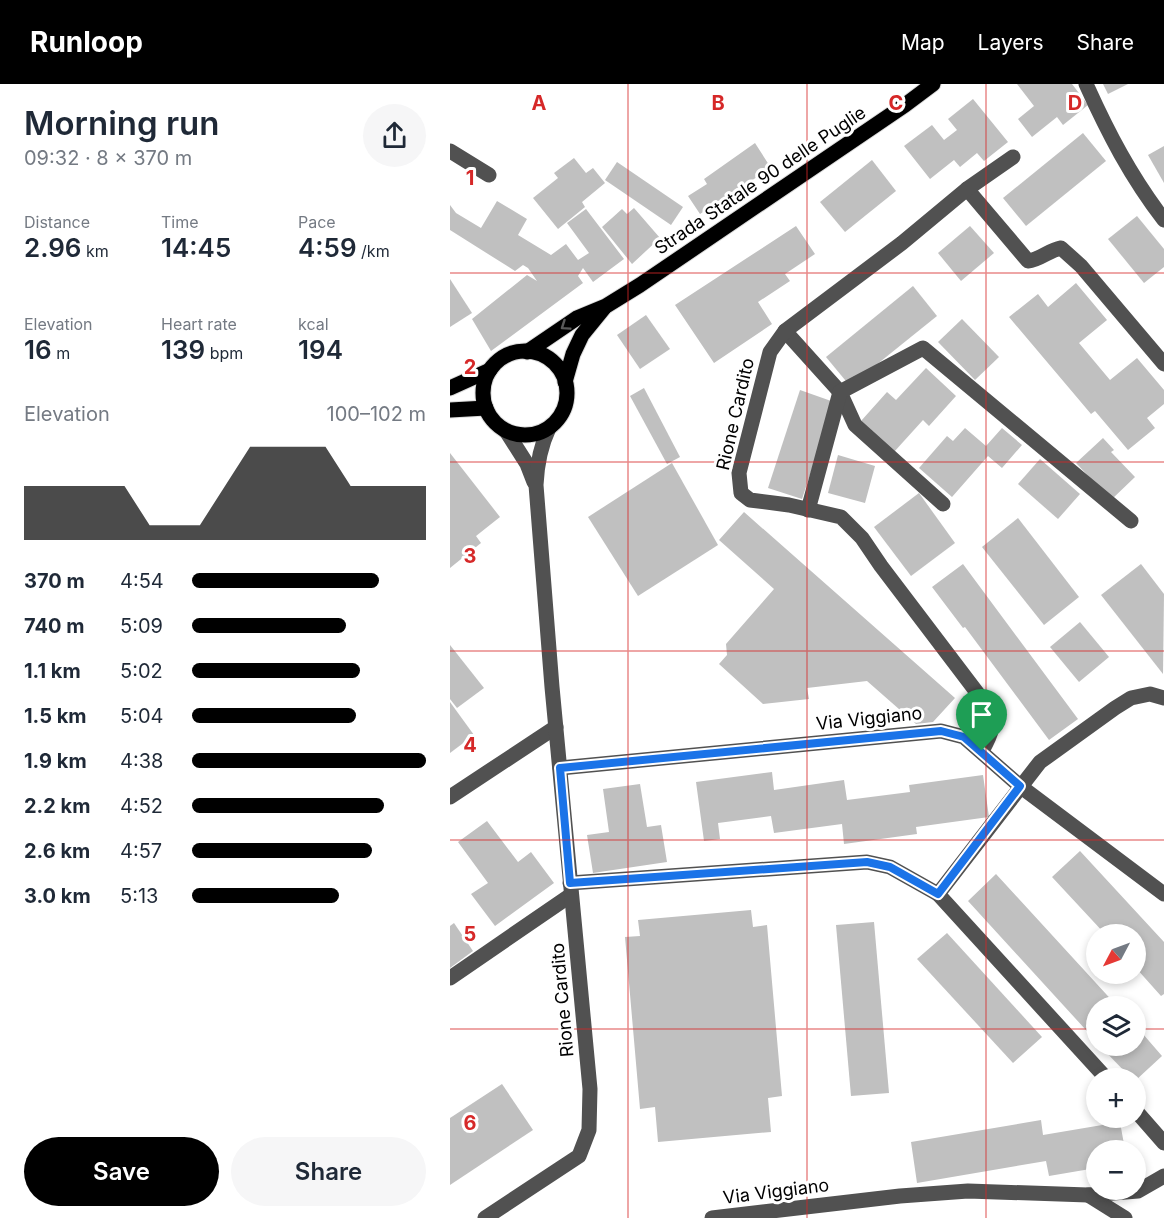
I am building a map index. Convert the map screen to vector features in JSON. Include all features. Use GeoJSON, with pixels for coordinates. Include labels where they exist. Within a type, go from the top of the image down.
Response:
{"type":"FeatureCollection","features":[{"type":"Feature","properties":{"kind":"main road","name":"Strada Statale 90 delle Puglie"},"geometry":{"type":"LineString","coordinates":[[450,388],[490,370],[500,360],[513,353],[527,352],[577,318],[606,306],[876,126],[933,84]]}},
{"type":"Feature","properties":{"kind":"main road","name":"Strada Statale 90 delle Puglie"},"geometry":{"type":"LineString","coordinates":[[549,428],[559,419],[565,408],[566,382],[573,354],[582,335],[606,306]]}},
{"type":"Feature","properties":{"kind":"main road"},"geometry":{"type":"LineString","coordinates":[[527,352],[540,354],[551,361],[560,370],[566,382]]}},
{"type":"Feature","properties":{"kind":"main road"},"geometry":{"type":"LineString","coordinates":[[490,370],[484,382],[483,395],[486,408],[494,421],[506,431],[517,435],[539,433],[549,428]]}},
{"type":"Feature","properties":{"kind":"main road"},"geometry":{"type":"LineString","coordinates":[[450,410],[486,408]]}},
{"type":"Feature","properties":{"kind":"street"},"geometry":{"type":"LineString","coordinates":[[1086,84],[1103,122],[1139,188],[1164,220]]}},
{"type":"Feature","properties":{"kind":"street"},"geometry":{"type":"LineString","coordinates":[[450,151],[489,175]]}},
{"type":"Feature","properties":{"kind":"street","name":"Rione Cardito"},"geometry":{"type":"LineString","coordinates":[[982,751],[992,731],[993,720],[988,707],[862,538],[841,517],[750,500],[741,493],[739,473],[762,376],[770,351],[784,332],[902,243],[967,189],[1013,157]]}},
{"type":"Feature","properties":{"kind":"street"},"geometry":{"type":"LineString","coordinates":[[967,189],[1028,261],[1055,249],[1061,248],[1067,252],[1164,364]]}},
{"type":"Feature","properties":{"kind":"street"},"geometry":{"type":"LineString","coordinates":[[784,332],[840,392],[855,425],[944,504]]}},
{"type":"Feature","properties":{"kind":"street"},"geometry":{"type":"LineString","coordinates":[[808,510],[840,392],[923,348],[1131,521]]}},
{"type":"Feature","properties":{"kind":"street","name":"Rione Cardito"},"geometry":{"type":"LineString","coordinates":[[485,1218],[579,1156],[589,1130],[590,1089],[536,485],[537,460],[549,428]]}},
{"type":"Feature","properties":{"kind":"street","name":"Rione Cardito"},"geometry":{"type":"LineString","coordinates":[[506,431],[527,464],[536,485]]}},
{"type":"Feature","properties":{"kind":"street"},"geometry":{"type":"LineString","coordinates":[[938,894],[1040,762],[1131,698],[1150,694],[1164,698]]}},
{"type":"Feature","properties":{"kind":"street"},"geometry":{"type":"LineString","coordinates":[[450,796],[556,727]]}},
{"type":"Feature","properties":{"kind":"street","name":"Via Viggiano"},"geometry":{"type":"LineString","coordinates":[[560,768],[941,731],[964,737],[1020,786],[1164,894]]}},
{"type":"Feature","properties":{"kind":"street"},"geometry":{"type":"LineString","coordinates":[[450,978],[571,889],[867,862],[890,867],[938,894],[1097,1068]]}},
{"type":"Feature","properties":{"kind":"street"},"geometry":{"type":"LineString","coordinates":[[1146,1122],[1164,1143]]}},
{"type":"Feature","properties":{"kind":"street","name":"Via Viggiano"},"geometry":{"type":"LineString","coordinates":[[1146,1186],[1164,1176]]}},
{"type":"Feature","properties":{"kind":"street","name":"Via Viggiano"},"geometry":{"type":"LineString","coordinates":[[712,1218],[900,1196],[968,1191],[1086,1195]]}},
{"type":"Feature","properties":{"kind":"street"},"geometry":{"type":"LineString","coordinates":[[1096,1200],[1125,1218]]}},
{"type":"Feature","properties":{"kind":"building"},"geometry":{"type":"Polygon","coordinates":[[[1017,84],[1072,84],[1088,105],[1063,125],[1057,117],[1032,137],[1018,119],[1034,106],[1017,84]]]}},
{"type":"Feature","properties":{"kind":"building"},"geometry":{"type":"Polygon","coordinates":[[[1103,84],[1128,84],[1108,94],[1103,84]]]}},
{"type":"Feature","properties":{"kind":"building"},"geometry":{"type":"Polygon","coordinates":[[[973,99],[1008,142],[984,161],[977,153],[960,167],[954,160],[930,179],[904,146],[932,125],[944,140],[957,130],[948,119],[973,99]]]}},
{"type":"Feature","properties":{"kind":"building"},"geometry":{"type":"Polygon","coordinates":[[[1083,133],[1106,161],[1026,226],[1003,198],[1083,133]]]}},
{"type":"Feature","properties":{"kind":"building"},"geometry":{"type":"Polygon","coordinates":[[[755,143],[771,168],[700,214],[688,196],[707,184],[704,179],[755,143]]]}},
{"type":"Feature","properties":{"kind":"building"},"geometry":{"type":"Polygon","coordinates":[[[1164,146],[1164,183],[1148,155],[1164,146]]]}},
{"type":"Feature","properties":{"kind":"building"},"geometry":{"type":"Polygon","coordinates":[[[574,158],[586,173],[593,168],[605,183],[582,202],[585,207],[558,229],[533,198],[558,178],[554,173],[574,158]]]}},
{"type":"Feature","properties":{"kind":"building"},"geometry":{"type":"Polygon","coordinates":[[[872,160],[896,191],[845,232],[820,202],[872,160]]]}},
{"type":"Feature","properties":{"kind":"building"},"geometry":{"type":"Polygon","coordinates":[[[617,162],[683,207],[671,225],[605,180],[617,162]]]}},
{"type":"Feature","properties":{"kind":"building"},"geometry":{"type":"Polygon","coordinates":[[[497,201],[527,219],[518,235],[551,255],[566,244],[578,260],[589,253],[567,223],[586,209],[624,259],[593,282],[583,268],[578,276],[583,283],[491,351],[472,319],[527,275],[537,281],[523,265],[515,271],[450,230],[450,205],[456,213],[481,228],[497,201]]]}},
{"type":"Feature","properties":{"kind":"building"},"geometry":{"type":"Polygon","coordinates":[[[634,208],[660,238],[632,264],[602,227],[622,209],[627,214],[634,208]]]}},
{"type":"Feature","properties":{"kind":"building"},"geometry":{"type":"Polygon","coordinates":[[[1137,216],[1164,249],[1164,267],[1144,283],[1108,239],[1137,216]]]}},
{"type":"Feature","properties":{"kind":"building"},"geometry":{"type":"Polygon","coordinates":[[[796,226],[815,254],[785,274],[790,281],[758,302],[772,324],[714,363],[675,305],[796,226]]]}},
{"type":"Feature","properties":{"kind":"building"},"geometry":{"type":"Polygon","coordinates":[[[970,226],[994,253],[961,281],[938,253],[970,226]]]}},
{"type":"Feature","properties":{"kind":"building"},"geometry":{"type":"Polygon","coordinates":[[[450,279],[472,313],[450,327],[450,279]]]}},
{"type":"Feature","properties":{"kind":"building"},"geometry":{"type":"Polygon","coordinates":[[[1076,283],[1107,320],[1079,343],[1110,380],[1137,358],[1164,390],[1164,404],[1147,418],[1155,428],[1128,450],[1095,411],[1091,414],[1009,317],[1038,294],[1048,307],[1076,283]]]}},
{"type":"Feature","properties":{"kind":"building"},"geometry":{"type":"Polygon","coordinates":[[[913,286],[937,316],[850,386],[826,357],[913,286]]]}},
{"type":"Feature","properties":{"kind":"building"},"geometry":{"type":"Polygon","coordinates":[[[646,315],[670,349],[640,369],[617,335],[646,315]]]}},
{"type":"Feature","properties":{"kind":"building"},"geometry":{"type":"Polygon","coordinates":[[[962,319],[999,357],[975,380],[938,342],[962,319]]]}},
{"type":"Feature","properties":{"kind":"building"},"geometry":{"type":"Polygon","coordinates":[[[926,368],[956,396],[929,426],[923,420],[894,452],[861,421],[887,392],[896,400],[926,368]]]}},
{"type":"Feature","properties":{"kind":"building"},"geometry":{"type":"Polygon","coordinates":[[[644,388],[680,457],[667,464],[630,396],[644,388]]]}},
{"type":"Feature","properties":{"kind":"building"},"geometry":{"type":"Polygon","coordinates":[[[800,390],[834,402],[802,499],[768,488],[800,390]]]}},
{"type":"Feature","properties":{"kind":"building"},"geometry":{"type":"Polygon","coordinates":[[[965,428],[986,446],[1002,428],[1022,445],[1002,468],[988,456],[952,497],[919,468],[947,436],[953,441],[965,428]]]}},
{"type":"Feature","properties":{"kind":"building"},"geometry":{"type":"Polygon","coordinates":[[[1103,438],[1114,450],[1111,452],[1135,477],[1111,500],[1076,463],[1103,438]]]}},
{"type":"Feature","properties":{"kind":"building"},"geometry":{"type":"Polygon","coordinates":[[[450,453],[500,517],[476,536],[481,543],[450,568],[450,453]]]}},
{"type":"Feature","properties":{"kind":"building"},"geometry":{"type":"Polygon","coordinates":[[[838,455],[875,466],[865,503],[828,493],[838,455]]]}},
{"type":"Feature","properties":{"kind":"building"},"geometry":{"type":"Polygon","coordinates":[[[1040,459],[1080,494],[1058,519],[1018,484],[1040,459]]]}},
{"type":"Feature","properties":{"kind":"building"},"geometry":{"type":"Polygon","coordinates":[[[672,463],[718,545],[638,596],[588,517],[672,463]]]}},
{"type":"Feature","properties":{"kind":"building"},"geometry":{"type":"Polygon","coordinates":[[[919,493],[955,543],[911,576],[874,527],[919,493]]]}},
{"type":"Feature","properties":{"kind":"building"},"geometry":{"type":"Polygon","coordinates":[[[744,512],[955,698],[933,722],[916,724],[867,681],[807,688],[809,699],[763,704],[719,664],[727,655],[726,644],[774,589],[719,540],[744,512]]]}},
{"type":"Feature","properties":{"kind":"building"},"geometry":{"type":"Polygon","coordinates":[[[1018,518],[1079,597],[1044,625],[982,547],[1018,518]]]}},
{"type":"Feature","properties":{"kind":"building"},"geometry":{"type":"Polygon","coordinates":[[[963,564],[1078,719],[1049,740],[965,627],[963,628],[932,587],[963,564]]]}},
{"type":"Feature","properties":{"kind":"building"},"geometry":{"type":"Polygon","coordinates":[[[1141,564],[1164,594],[1163,674],[1101,595],[1141,564]]]}},
{"type":"Feature","properties":{"kind":"building"},"geometry":{"type":"Polygon","coordinates":[[[1080,622],[1109,657],[1079,682],[1050,647],[1080,622]]]}},
{"type":"Feature","properties":{"kind":"building"},"geometry":{"type":"Polygon","coordinates":[[[450,645],[484,688],[457,708],[450,699],[450,645]]]}},
{"type":"Feature","properties":{"kind":"building"},"geometry":{"type":"Polygon","coordinates":[[[450,702],[474,735],[450,753],[450,702]]]}},
{"type":"Feature","properties":{"kind":"building"},"geometry":{"type":"Polygon","coordinates":[[[772,772],[774,790],[844,780],[847,800],[910,792],[909,785],[983,775],[989,817],[916,827],[917,834],[844,844],[842,824],[774,833],[771,816],[718,823],[720,839],[704,841],[696,782],[772,772]]]}},
{"type":"Feature","properties":{"kind":"building"},"geometry":{"type":"Polygon","coordinates":[[[640,784],[647,827],[661,825],[667,862],[593,873],[587,835],[609,832],[603,789],[640,784]]]}},
{"type":"Feature","properties":{"kind":"building"},"geometry":{"type":"Polygon","coordinates":[[[487,821],[518,862],[531,852],[554,883],[495,926],[471,894],[488,883],[458,842],[487,821]]]}},
{"type":"Feature","properties":{"kind":"building"},"geometry":{"type":"Polygon","coordinates":[[[1080,851],[1164,942],[1164,994],[1161,996],[1146,979],[1146,924],[1096,924],[1052,877],[1080,851]]]}},
{"type":"Feature","properties":{"kind":"building"},"geometry":{"type":"Polygon","coordinates":[[[996,874],[1086,972],[1086,984],[1097,984],[1108,996],[1086,996],[1086,1030],[968,901],[996,874]]]}},
{"type":"Feature","properties":{"kind":"building"},"geometry":{"type":"Polygon","coordinates":[[[751,910],[753,927],[767,925],[782,1096],[768,1098],[771,1132],[658,1142],[655,1107],[640,1109],[625,937],[640,936],[638,920],[751,910]]]}},
{"type":"Feature","properties":{"kind":"building"},"geometry":{"type":"Polygon","coordinates":[[[874,922],[889,1093],[851,1096],[836,925],[874,922]]]}},
{"type":"Feature","properties":{"kind":"building"},"geometry":{"type":"Polygon","coordinates":[[[454,923],[473,951],[450,968],[450,926],[454,923]]]}},
{"type":"Feature","properties":{"kind":"building"},"geometry":{"type":"Polygon","coordinates":[[[947,933],[1042,1037],[1013,1063],[917,959],[947,933]]]}},
{"type":"Feature","properties":{"kind":"building"},"geometry":{"type":"Polygon","coordinates":[[[1146,1038],[1162,1056],[1146,1071],[1146,1068],[1121,1068],[1110,1056],[1146,1056],[1146,1038]]]}},
{"type":"Feature","properties":{"kind":"building"},"geometry":{"type":"Polygon","coordinates":[[[502,1084],[533,1130],[450,1185],[450,1118],[502,1084]]]}},
{"type":"Feature","properties":{"kind":"building"},"geometry":{"type":"Polygon","coordinates":[[[1041,1120],[1043,1135],[1086,1128],[1121,1128],[1123,1140],[1086,1140],[1086,1170],[1049,1176],[1046,1161],[917,1183],[911,1142],[1041,1120]]]}},
{"type":"Feature","properties":{"kind":"route"},"geometry":{"type":"LineString","coordinates":[[941,731],[964,737],[982,751],[1020,786],[938,894],[890,867],[867,862],[570,883],[560,768],[941,731]]}}]}
